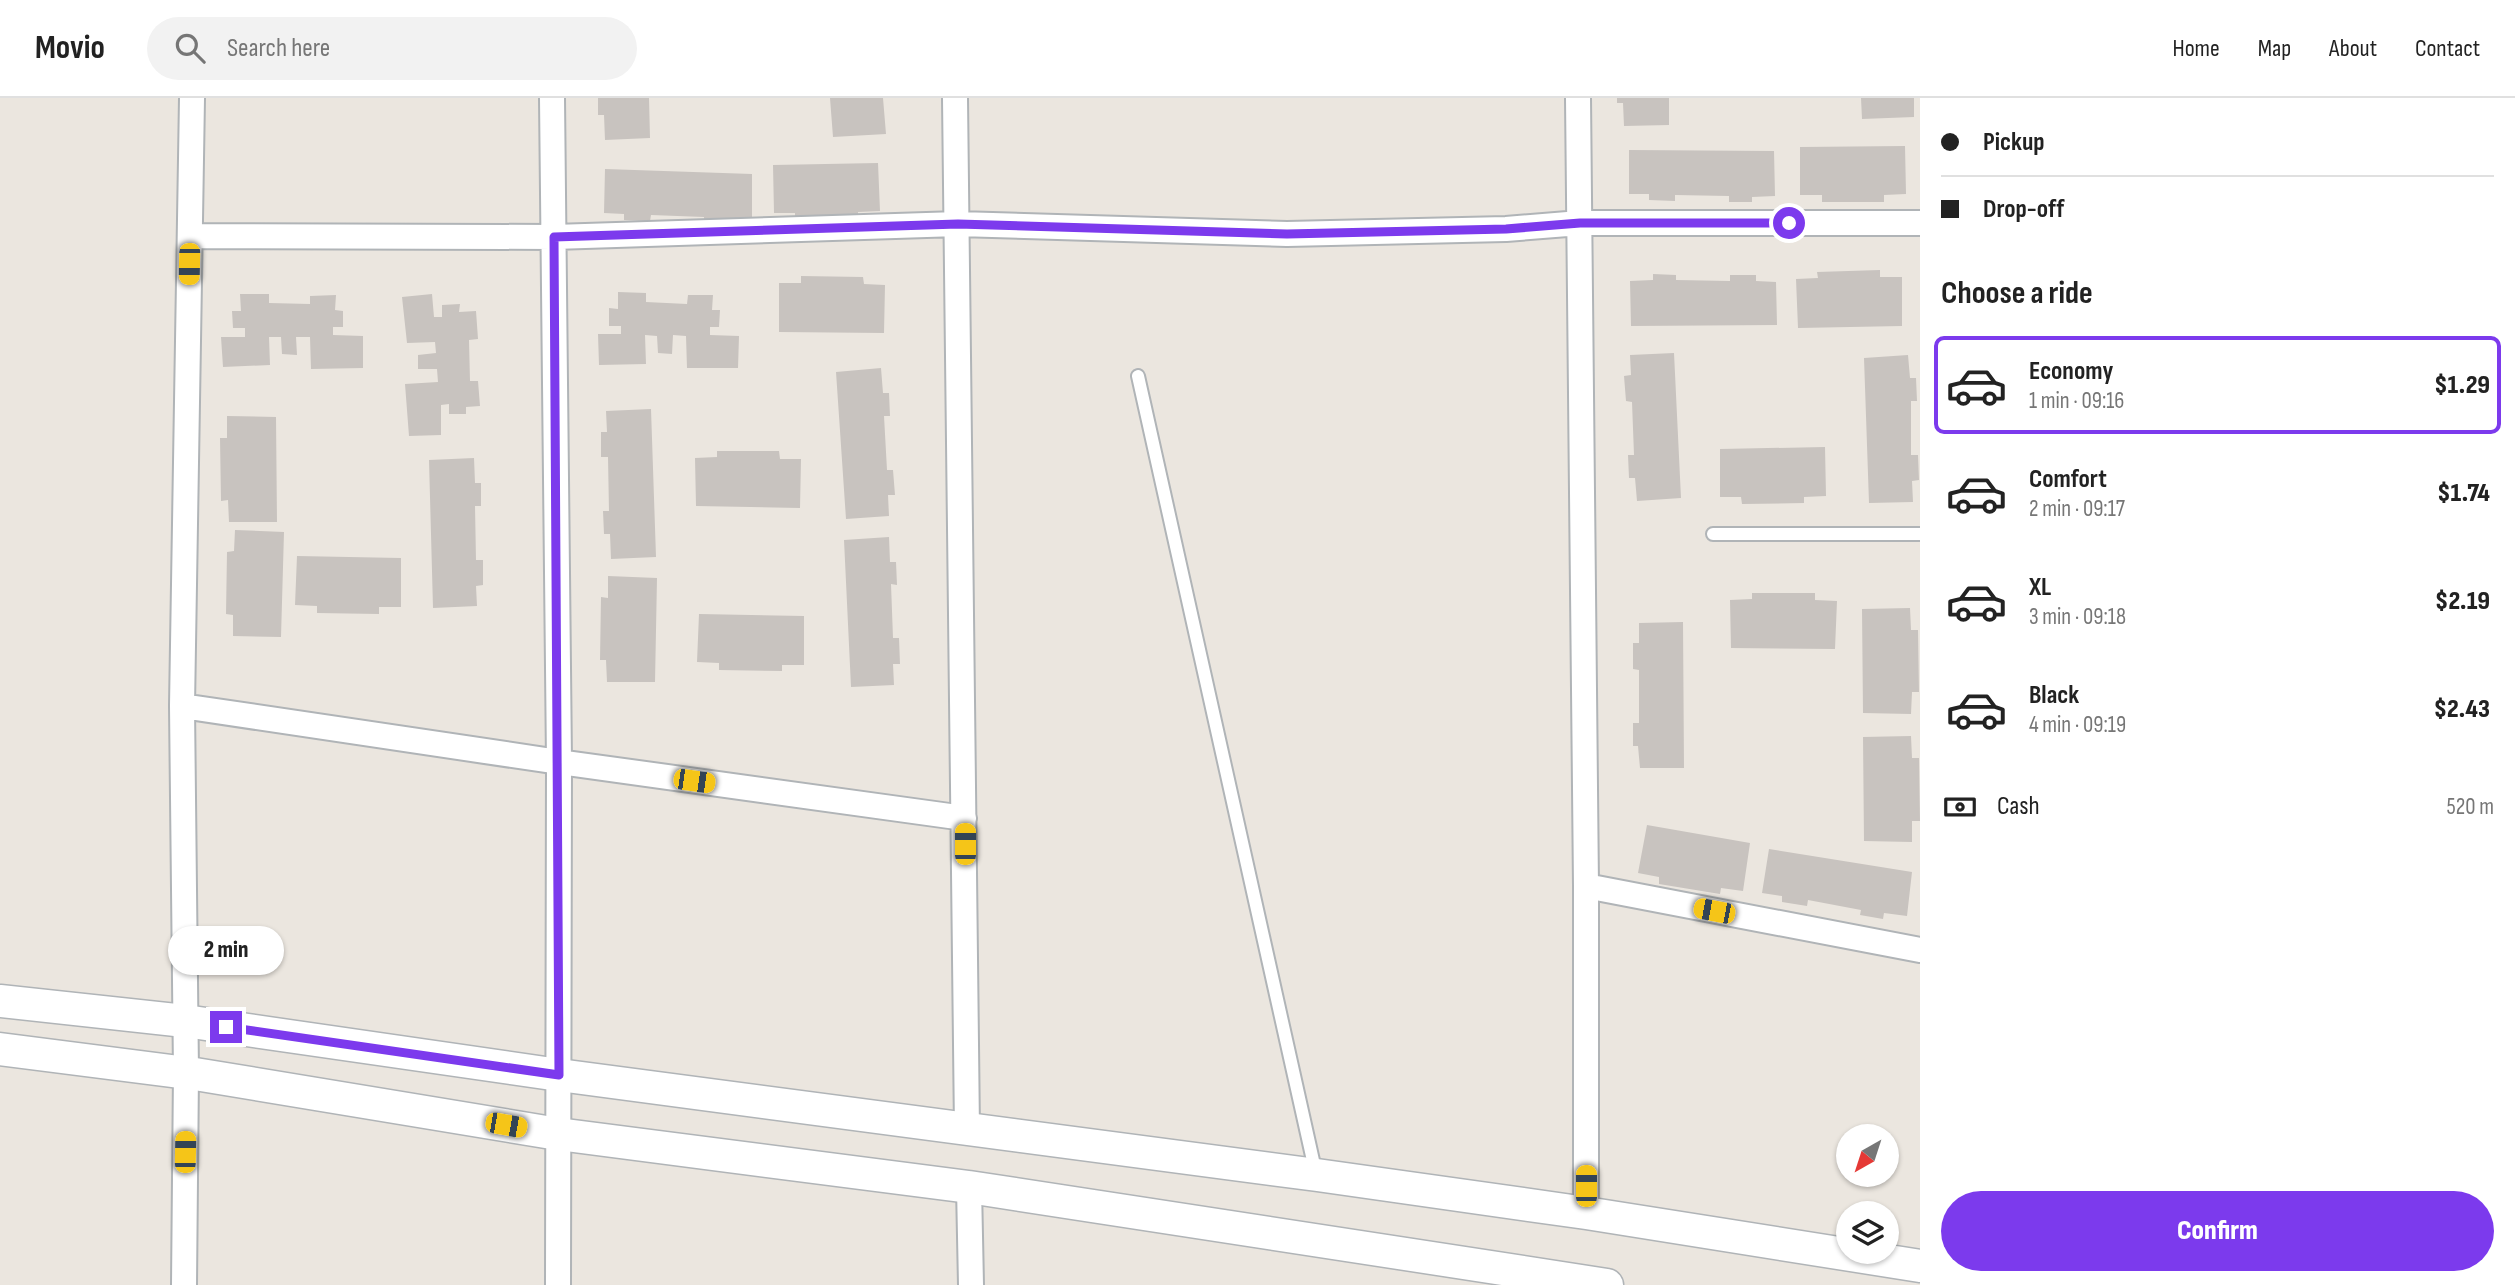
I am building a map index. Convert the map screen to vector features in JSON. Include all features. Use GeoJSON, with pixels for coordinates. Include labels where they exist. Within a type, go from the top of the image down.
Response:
{"type":"FeatureCollection","features":[{"type":"Feature","properties":{"kind":"street"},"geometry":{"type":"LineString","coordinates":[[184,1285],[186,1072],[183,706],[192,98]]}},
{"type":"Feature","properties":{"kind":"street"},"geometry":{"type":"LineString","coordinates":[[552,98],[559,762],[558,1285]]}},
{"type":"Feature","properties":{"kind":"street"},"geometry":{"type":"LineString","coordinates":[[956,98],[967,1130]]}},
{"type":"Feature","properties":{"kind":"street"},"geometry":{"type":"LineString","coordinates":[[1578,98],[1586,886],[1586,1213]]}},
{"type":"Feature","properties":{"kind":"street"},"geometry":{"type":"LineString","coordinates":[[190,236],[554,237],[958,224],[1287,234],[1506,229],[1580,223],[1920,223]]}},
{"type":"Feature","properties":{"kind":"street"},"geometry":{"type":"LineString","coordinates":[[183,706],[964,818]]}},
{"type":"Feature","properties":{"kind":"street"},"geometry":{"type":"LineString","coordinates":[[1586,886],[1920,950]]}},
{"type":"Feature","properties":{"kind":"street"},"geometry":{"type":"LineString","coordinates":[[0,1001],[185,1021],[559,1075],[1317,1175],[1586,1213],[1920,1266]]}},
{"type":"Feature","properties":{"kind":"street"},"geometry":{"type":"LineString","coordinates":[[0,1049],[186,1072],[558,1134],[969,1187],[1592,1284]]}},
{"type":"Feature","properties":{"kind":"street"},"geometry":{"type":"LineString","coordinates":[[969,1187],[971,1285]]}},
{"type":"Feature","properties":{"kind":"lane"},"geometry":{"type":"LineString","coordinates":[[1138,376],[1317,1175]]}},
{"type":"Feature","properties":{"kind":"lane"},"geometry":{"type":"LineString","coordinates":[[1713,534],[1920,534]]}},
{"type":"Feature","properties":{"kind":"building"},"geometry":{"type":"Polygon","coordinates":[[[598,98],[649,98],[650,138],[605,140],[604,115],[598,115],[598,98]]]}},
{"type":"Feature","properties":{"kind":"building"},"geometry":{"type":"Polygon","coordinates":[[[830,98],[883,98],[886,134],[833,137],[830,98]]]}},
{"type":"Feature","properties":{"kind":"building"},"geometry":{"type":"Polygon","coordinates":[[[1617,98],[1669,98],[1669,125],[1624,126],[1623,103],[1617,103],[1617,98]]]}},
{"type":"Feature","properties":{"kind":"building"},"geometry":{"type":"Polygon","coordinates":[[[1861,98],[1914,98],[1914,117],[1862,119],[1861,98]]]}},
{"type":"Feature","properties":{"kind":"building"},"geometry":{"type":"Polygon","coordinates":[[[1905,146],[1906,194],[1884,195],[1884,202],[1822,202],[1822,195],[1800,195],[1800,147],[1905,146]]]}},
{"type":"Feature","properties":{"kind":"building"},"geometry":{"type":"Polygon","coordinates":[[[1629,150],[1774,151],[1775,196],[1752,197],[1752,202],[1729,202],[1729,196],[1675,195],[1675,201],[1649,200],[1649,194],[1629,194],[1629,150]]]}},
{"type":"Feature","properties":{"kind":"building"},"geometry":{"type":"Polygon","coordinates":[[[878,163],[880,211],[858,212],[858,219],[795,220],[795,213],[774,213],[773,165],[878,163]]]}},
{"type":"Feature","properties":{"kind":"building"},"geometry":{"type":"Polygon","coordinates":[[[605,169],[752,174],[752,218],[727,218],[727,224],[704,223],[704,217],[651,215],[650,221],[624,220],[624,214],[604,213],[605,169]]]}},
{"type":"Feature","properties":{"kind":"building"},"geometry":{"type":"Polygon","coordinates":[[[1880,270],[1880,277],[1902,277],[1902,326],[1798,328],[1796,279],[1818,278],[1817,272],[1880,270]]]}},
{"type":"Feature","properties":{"kind":"building"},"geometry":{"type":"Polygon","coordinates":[[[1653,274],[1676,275],[1676,280],[1730,281],[1730,275],[1756,275],[1756,281],[1776,282],[1777,325],[1631,326],[1630,281],[1653,280],[1653,274]]]}},
{"type":"Feature","properties":{"kind":"building"},"geometry":{"type":"Polygon","coordinates":[[[801,276],[863,277],[864,284],[885,285],[884,333],[779,332],[779,283],[801,283],[801,276]]]}},
{"type":"Feature","properties":{"kind":"building"},"geometry":{"type":"Polygon","coordinates":[[[618,292],[646,293],[646,302],[687,304],[688,295],[713,295],[712,310],[720,310],[719,327],[710,327],[710,335],[739,336],[738,368],[687,368],[686,336],[673,335],[672,354],[658,353],[657,336],[645,335],[646,364],[599,365],[598,334],[621,334],[621,326],[609,326],[609,308],[618,309],[618,292]]]}},
{"type":"Feature","properties":{"kind":"building"},"geometry":{"type":"Polygon","coordinates":[[[240,294],[269,294],[269,303],[310,304],[310,296],[336,295],[335,310],[343,311],[343,327],[333,327],[333,335],[363,336],[363,368],[311,369],[310,337],[296,337],[297,355],[282,354],[281,337],[269,337],[270,365],[223,367],[221,337],[245,337],[245,328],[233,328],[232,311],[241,311],[240,294]]]}},
{"type":"Feature","properties":{"kind":"building"},"geometry":{"type":"Polygon","coordinates":[[[432,294],[434,317],[442,317],[442,305],[460,304],[459,312],[476,311],[478,339],[469,340],[470,381],[478,381],[480,406],[466,407],[466,414],[449,414],[449,404],[441,405],[441,435],[409,436],[405,384],[438,382],[437,369],[418,369],[418,355],[436,353],[435,342],[407,343],[402,297],[432,294]]]}},
{"type":"Feature","properties":{"kind":"building"},"geometry":{"type":"Polygon","coordinates":[[[1674,353],[1681,498],[1637,501],[1635,478],[1629,478],[1628,455],[1634,455],[1632,402],[1626,401],[1624,376],[1631,375],[1630,355],[1674,353]]]}},
{"type":"Feature","properties":{"kind":"building"},"geometry":{"type":"Polygon","coordinates":[[[1908,355],[1910,378],[1916,378],[1917,401],[1911,401],[1911,455],[1918,455],[1919,480],[1912,481],[1913,502],[1869,503],[1864,358],[1908,355]]]}},
{"type":"Feature","properties":{"kind":"building"},"geometry":{"type":"Polygon","coordinates":[[[881,368],[883,393],[889,393],[890,416],[884,416],[887,470],[893,470],[895,495],[888,495],[889,516],[846,519],[836,372],[881,368]]]}},
{"type":"Feature","properties":{"kind":"building"},"geometry":{"type":"Polygon","coordinates":[[[651,409],[656,557],[611,559],[610,534],[604,534],[603,511],[609,511],[608,457],[601,457],[601,432],[607,432],[606,411],[651,409]]]}},
{"type":"Feature","properties":{"kind":"building"},"geometry":{"type":"Polygon","coordinates":[[[227,416],[276,417],[277,522],[229,522],[228,500],[221,501],[220,438],[227,438],[227,416]]]}},
{"type":"Feature","properties":{"kind":"building"},"geometry":{"type":"Polygon","coordinates":[[[1825,447],[1826,496],[1804,497],[1804,503],[1742,504],[1741,497],[1720,497],[1720,449],[1825,447]]]}},
{"type":"Feature","properties":{"kind":"building"},"geometry":{"type":"Polygon","coordinates":[[[717,451],[779,451],[780,459],[801,459],[800,508],[696,506],[695,458],[717,457],[717,451]]]}},
{"type":"Feature","properties":{"kind":"building"},"geometry":{"type":"Polygon","coordinates":[[[474,458],[475,483],[481,483],[481,506],[475,506],[476,560],[483,560],[483,585],[476,586],[477,606],[433,608],[429,460],[474,458]]]}},
{"type":"Feature","properties":{"kind":"building"},"geometry":{"type":"Polygon","coordinates":[[[235,530],[284,532],[281,637],[233,636],[233,615],[226,614],[227,552],[234,551],[235,530]]]}},
{"type":"Feature","properties":{"kind":"building"},"geometry":{"type":"Polygon","coordinates":[[[889,537],[890,562],[896,562],[897,585],[891,584],[893,638],[899,638],[900,664],[893,664],[894,685],[851,687],[844,540],[889,537]]]}},
{"type":"Feature","properties":{"kind":"building"},"geometry":{"type":"Polygon","coordinates":[[[297,556],[401,558],[401,607],[379,607],[379,614],[317,613],[317,606],[295,605],[297,556]]]}},
{"type":"Feature","properties":{"kind":"building"},"geometry":{"type":"Polygon","coordinates":[[[608,576],[657,578],[655,682],[607,682],[606,660],[600,660],[601,597],[608,598],[608,576]]]}},
{"type":"Feature","properties":{"kind":"building"},"geometry":{"type":"Polygon","coordinates":[[[1752,593],[1815,593],[1815,600],[1837,601],[1835,649],[1731,648],[1730,600],[1752,599],[1752,593]]]}},
{"type":"Feature","properties":{"kind":"building"},"geometry":{"type":"Polygon","coordinates":[[[1910,608],[1911,630],[1918,630],[1919,692],[1912,692],[1911,714],[1863,713],[1862,609],[1910,608]]]}},
{"type":"Feature","properties":{"kind":"building"},"geometry":{"type":"Polygon","coordinates":[[[699,614],[804,616],[804,665],[782,665],[782,671],[719,670],[719,663],[697,662],[699,614]]]}},
{"type":"Feature","properties":{"kind":"building"},"geometry":{"type":"Polygon","coordinates":[[[1683,622],[1684,768],[1640,768],[1638,746],[1633,746],[1633,723],[1639,723],[1639,670],[1633,669],[1633,643],[1639,643],[1639,623],[1683,622]]]}},
{"type":"Feature","properties":{"kind":"building"},"geometry":{"type":"Polygon","coordinates":[[[1911,736],[1912,758],[1919,758],[1920,821],[1912,821],[1912,842],[1864,841],[1863,737],[1911,736]]]}},
{"type":"Feature","properties":{"kind":"building"},"geometry":{"type":"Polygon","coordinates":[[[1647,825],[1750,843],[1743,891],[1721,888],[1720,894],[1659,884],[1659,877],[1638,873],[1647,825]]]}},
{"type":"Feature","properties":{"kind":"building"},"geometry":{"type":"Polygon","coordinates":[[[1769,849],[1912,872],[1907,916],[1884,913],[1883,919],[1860,915],[1861,910],[1808,900],[1807,906],[1782,902],[1782,896],[1762,893],[1769,849]]]}},
{"type":"Feature","properties":{"kind":"route"},"geometry":{"type":"LineString","coordinates":[[226,1027],[559,1075],[554,237],[958,224],[1287,234],[1506,229],[1580,223],[1789,223]]}}]}
